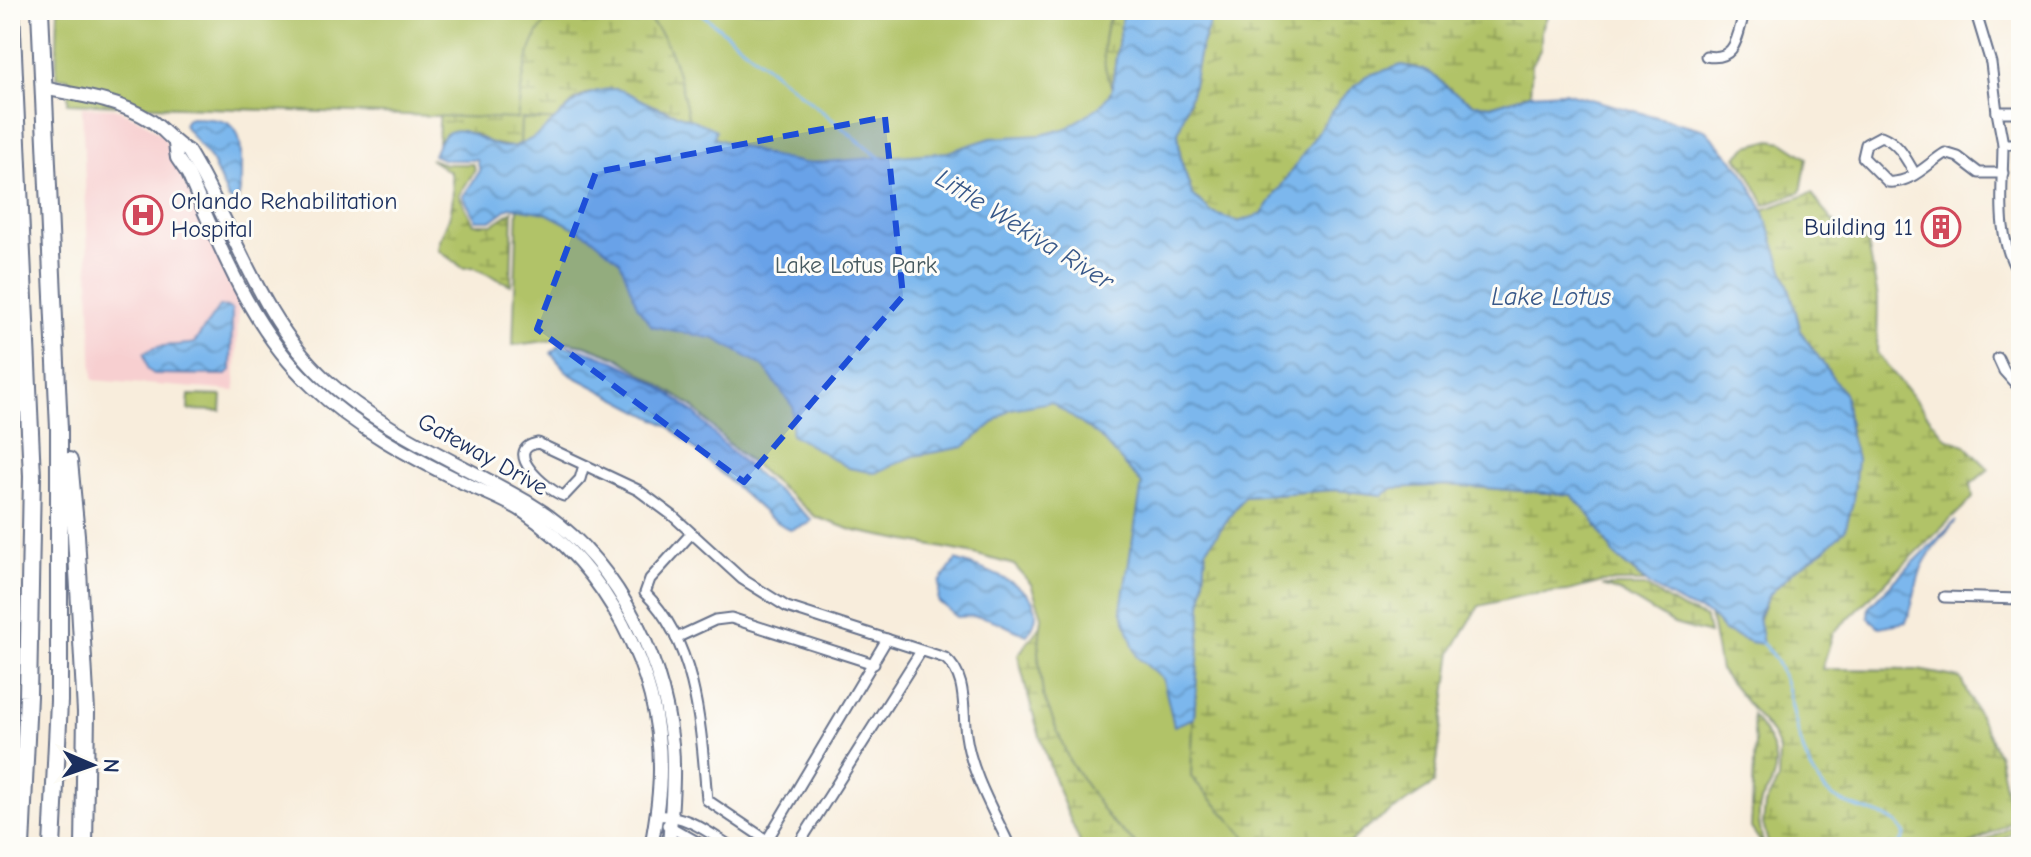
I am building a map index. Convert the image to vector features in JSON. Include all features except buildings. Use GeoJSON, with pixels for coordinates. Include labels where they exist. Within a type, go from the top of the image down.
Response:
{"type":"FeatureCollection","features":[{"type":"Feature","properties":{"kind":"highway"},"geometry":{"type":"LineString","coordinates":[[11,10],[32,476],[28,696],[21,847]]}},
{"type":"Feature","properties":{"kind":"highway"},"geometry":{"type":"LineString","coordinates":[[40,10],[54,304],[61,561],[59,701],[52,847]]}},
{"type":"Feature","properties":{"kind":"highway"},"geometry":{"type":"LineString","coordinates":[[11,29],[21,72],[27,81],[42,88]]}},
{"type":"Feature","properties":{"kind":"highway"},"geometry":{"type":"LineString","coordinates":[[10,396],[18,183]]}},
{"type":"Feature","properties":{"kind":"highway"},"geometry":{"type":"LineString","coordinates":[[54,304],[76,535],[86,712],[84,847]]}},
{"type":"Feature","properties":{"kind":"street"},"geometry":{"type":"LineString","coordinates":[[1706,56],[1718,59],[1733,48],[1745,10]]}},
{"type":"Feature","properties":{"kind":"street"},"geometry":{"type":"LineString","coordinates":[[1975,10],[1991,63],[2003,144],[2003,229],[2012,264],[2021,277]]}},
{"type":"Feature","properties":{"kind":"street","name":"Gateway Drive"},"geometry":{"type":"LineString","coordinates":[[42,88],[94,97],[131,110],[157,125],[175,144],[188,151],[247,268],[290,340],[324,378],[364,412],[546,514],[577,541],[611,583],[639,628],[664,698],[672,746],[669,847]]}},
{"type":"Feature","properties":{"kind":"street"},"geometry":{"type":"LineString","coordinates":[[1997,112],[2021,112]]}},
{"type":"Feature","properties":{"kind":"street"},"geometry":{"type":"LineString","coordinates":[[1915,174],[1897,144],[1889,139],[1881,136],[1866,144],[1863,157],[1888,182],[1904,181],[1915,174],[1945,153],[1958,157],[1979,173],[2003,173]]}},
{"type":"Feature","properties":{"kind":"street","name":"Gateway Drive"},"geometry":{"type":"LineString","coordinates":[[175,144],[177,158],[188,174],[248,304],[276,346],[310,384],[342,413],[375,436],[522,511],[560,541],[585,568],[624,626],[639,658],[652,701],[660,768],[657,816],[651,847]]}},
{"type":"Feature","properties":{"kind":"street"},"geometry":{"type":"LineString","coordinates":[[2003,144],[2021,144]]}},
{"type":"Feature","properties":{"kind":"street"},"geometry":{"type":"LineString","coordinates":[[234,275],[247,268]]}},
{"type":"Feature","properties":{"kind":"street"},"geometry":{"type":"LineString","coordinates":[[1998,358],[2004,371],[2021,390]]}},
{"type":"Feature","properties":{"kind":"street"},"geometry":{"type":"LineString","coordinates":[[584,465],[580,479],[564,496],[546,486],[529,470],[523,459],[525,450],[531,444],[538,443],[638,490],[673,516],[742,579],[787,607],[945,658],[959,676],[970,754],[1010,847]]}},
{"type":"Feature","properties":{"kind":"street"},"geometry":{"type":"LineString","coordinates":[[691,534],[650,579],[645,593],[664,615],[676,638],[694,694],[707,800],[765,844],[777,847]]}},
{"type":"Feature","properties":{"kind":"street"},"geometry":{"type":"LineString","coordinates":[[1944,597],[2021,599]]}},
{"type":"Feature","properties":{"kind":"street"},"geometry":{"type":"LineString","coordinates":[[676,638],[715,620],[731,618],[874,664]]}},
{"type":"Feature","properties":{"kind":"street"},"geometry":{"type":"LineString","coordinates":[[765,844],[887,639]]}},
{"type":"Feature","properties":{"kind":"street"},"geometry":{"type":"LineString","coordinates":[[797,847],[921,651]]}},
{"type":"Feature","properties":{"kind":"street"},"geometry":{"type":"LineString","coordinates":[[657,816],[692,823],[732,847]]}},
{"type":"Feature","properties":{"kind":"street"},"geometry":{"type":"LineString","coordinates":[[671,821],[706,847]]}},
{"type":"Feature","properties":{"kind":"highlighted area"},"geometry":{"type":"Polygon","coordinates":[[[885,117],[903,296],[744,482],[537,329],[596,172],[885,117]]]}},
{"type":"Feature","properties":{"kind":"shaded area","name":"Orlando Rehabilitation Hospital"},"geometry":{"type":"Polygon","coordinates":[[[82,107],[114,108],[143,121],[163,136],[239,298],[235,391],[93,380],[82,107]]]}},
{"type":"Feature","properties":{"kind":"green space"},"geometry":{"type":"Polygon","coordinates":[[[58,10],[576,10],[557,13],[538,33],[523,76],[517,119],[68,103],[69,78],[56,77],[58,10]]]}},
{"type":"Feature","properties":{"kind":"green space"},"geometry":{"type":"Polygon","coordinates":[[[460,10],[1123,10],[1111,92],[804,163],[616,89],[586,94],[576,99],[542,133],[512,147],[490,143],[475,134],[451,132],[438,141],[441,88],[460,10]]]}},
{"type":"Feature","properties":{"kind":"green space","name":"Lake Lotus Park"},"geometry":{"type":"Polygon","coordinates":[[[633,10],[1113,10],[1105,33],[1105,68],[1119,101],[1205,409],[1191,777],[1255,847],[1139,847],[1109,819],[1069,760],[1043,695],[1038,652],[1042,616],[1031,584],[1014,565],[970,553],[855,531],[816,517],[730,445],[692,406],[617,357],[585,345],[555,340],[513,345],[521,119],[690,126],[679,77],[666,43],[646,18],[633,10]]]}},
{"type":"Feature","properties":{"kind":"green space"},"geometry":{"type":"Polygon","coordinates":[[[1214,10],[1550,10],[1541,31],[1541,48],[1532,65],[1530,94],[1494,105],[1474,104],[1428,71],[1402,65],[1286,181],[1262,215],[1238,222],[1212,213],[1192,194],[1181,161],[1178,133],[1214,10]]]}},
{"type":"Feature","properties":{"kind":"green space"},"geometry":{"type":"Polygon","coordinates":[[[1771,140],[1783,142],[1807,158],[1801,192],[1765,205],[1747,170],[1736,157],[1748,146],[1771,140]]]}},
{"type":"Feature","properties":{"kind":"green space"},"geometry":{"type":"Polygon","coordinates":[[[430,159],[445,164],[473,164],[475,170],[459,195],[474,224],[493,224],[513,211],[511,285],[472,267],[463,268],[438,250],[451,213],[453,186],[451,173],[430,159]]]}},
{"type":"Feature","properties":{"kind":"green space"},"geometry":{"type":"Polygon","coordinates":[[[1812,193],[1836,224],[1868,244],[1878,298],[1877,353],[1946,438],[1965,445],[1989,469],[1971,484],[1973,498],[1833,633],[1822,669],[1918,670],[1960,678],[1999,756],[2012,822],[1966,847],[1769,847],[1763,824],[1765,805],[1778,780],[1779,750],[1772,734],[1720,670],[1710,615],[1724,631],[1750,642],[1768,596],[1792,572],[1825,549],[1857,459],[1850,435],[1845,395],[1801,332],[1762,210],[1812,193]]]}},
{"type":"Feature","properties":{"kind":"green space"},"geometry":{"type":"Polygon","coordinates":[[[763,366],[793,407],[791,434],[849,468],[875,473],[914,456],[964,447],[1010,409],[1052,402],[1100,437],[1142,484],[1121,609],[1137,657],[1163,679],[1175,726],[1194,718],[1206,550],[1244,496],[1335,490],[1383,495],[1393,488],[1448,485],[1572,495],[1593,519],[1614,555],[1645,582],[1602,582],[1479,606],[1452,651],[1434,784],[1363,830],[1346,847],[1082,847],[1045,752],[1018,655],[1058,603],[1061,567],[1054,512],[1035,507],[886,512],[825,498],[792,461],[763,366]]]}},
{"type":"Feature","properties":{"kind":"green space"},"geometry":{"type":"Polygon","coordinates":[[[189,395],[222,396],[221,411],[188,410],[189,395]]]}},
{"type":"Feature","properties":{"kind":"green space"},"geometry":{"type":"Polygon","coordinates":[[[1602,586],[1644,586],[1681,608],[1706,618],[1709,634],[1674,624],[1622,593],[1602,586]]]}},
{"type":"Feature","properties":{"kind":"green space"},"geometry":{"type":"Polygon","coordinates":[[[1752,715],[1767,737],[1775,761],[1772,782],[1762,799],[1759,813],[1764,847],[1751,828],[1755,743],[1752,715]]]}},
{"type":"Feature","properties":{"kind":"green space"},"geometry":{"type":"Polygon","coordinates":[[[2011,785],[2021,796],[2020,829],[1989,847],[1975,847],[2016,824],[2011,785]]]}},
{"type":"Feature","properties":{"kind":"water","name":"Lake Lotus"},"geometry":{"type":"Polygon","coordinates":[[[1123,10],[1214,10],[1178,133],[1181,161],[1192,194],[1212,213],[1238,222],[1262,214],[1340,100],[1366,76],[1402,65],[1428,71],[1474,104],[1494,105],[1530,94],[1564,92],[1705,130],[1743,171],[1763,210],[1801,332],[1845,395],[1850,435],[1857,459],[1853,502],[1845,530],[1825,549],[1792,572],[1768,596],[1758,617],[1763,644],[1724,631],[1710,615],[1652,587],[1614,555],[1593,519],[1572,495],[1448,485],[1393,488],[1383,495],[1335,490],[1244,496],[1206,550],[1194,718],[1174,726],[1163,679],[1137,657],[1121,609],[1142,484],[1100,437],[1051,402],[1010,409],[964,447],[914,456],[875,473],[849,468],[791,434],[793,407],[763,366],[715,339],[652,326],[638,308],[620,261],[590,236],[546,213],[510,207],[492,220],[476,220],[463,196],[480,171],[477,160],[445,160],[433,155],[441,139],[459,130],[503,147],[515,146],[541,132],[584,97],[613,89],[708,126],[716,130],[714,138],[804,163],[948,152],[991,138],[1041,135],[1067,128],[1100,106],[1111,92],[1123,10]]]}},
{"type":"Feature","properties":{"kind":"water"},"geometry":{"type":"Polygon","coordinates":[[[191,118],[223,121],[235,130],[239,138],[241,181],[238,199],[233,202],[228,198],[212,162],[184,125],[191,118]]]}},
{"type":"Feature","properties":{"kind":"water"},"geometry":{"type":"Polygon","coordinates":[[[219,307],[232,310],[231,370],[227,375],[154,374],[148,370],[144,354],[161,346],[194,343],[219,307]]]}},
{"type":"Feature","properties":{"kind":"water"},"geometry":{"type":"Polygon","coordinates":[[[560,345],[612,360],[658,386],[692,412],[736,457],[812,520],[790,530],[769,517],[669,426],[569,374],[551,353],[560,345]]]}},
{"type":"Feature","properties":{"kind":"water"},"geometry":{"type":"Polygon","coordinates":[[[1956,521],[1923,566],[1906,622],[1879,627],[1868,617],[1869,606],[1956,521]]]}},
{"type":"Feature","properties":{"kind":"water"},"geometry":{"type":"Polygon","coordinates":[[[956,560],[1001,577],[1028,595],[1035,606],[1035,620],[1027,635],[994,620],[957,617],[938,601],[940,582],[956,560]]]}},
{"type":"Feature","properties":{"kind":"waterway","name":"Little Wekiva River"},"geometry":{"type":"LineString","coordinates":[[697,10],[881,159]]}},
{"type":"Feature","properties":{"kind":"waterway","name":"Little Wekiva River"},"geometry":{"type":"LineString","coordinates":[[1762,643],[1784,678],[1807,761],[1815,777],[1835,798],[1882,816],[1900,827],[1905,835],[1898,847]]}},
{"type":"Feature","properties":{"kind":"place","name":"Orlando Rehabilitation Hospital"},"geometry":{"type":"Point","coordinates":[143,215]}},
{"type":"Feature","properties":{"kind":"place","name":"Building 11"},"geometry":{"type":"Point","coordinates":[1941,227]}}]}
